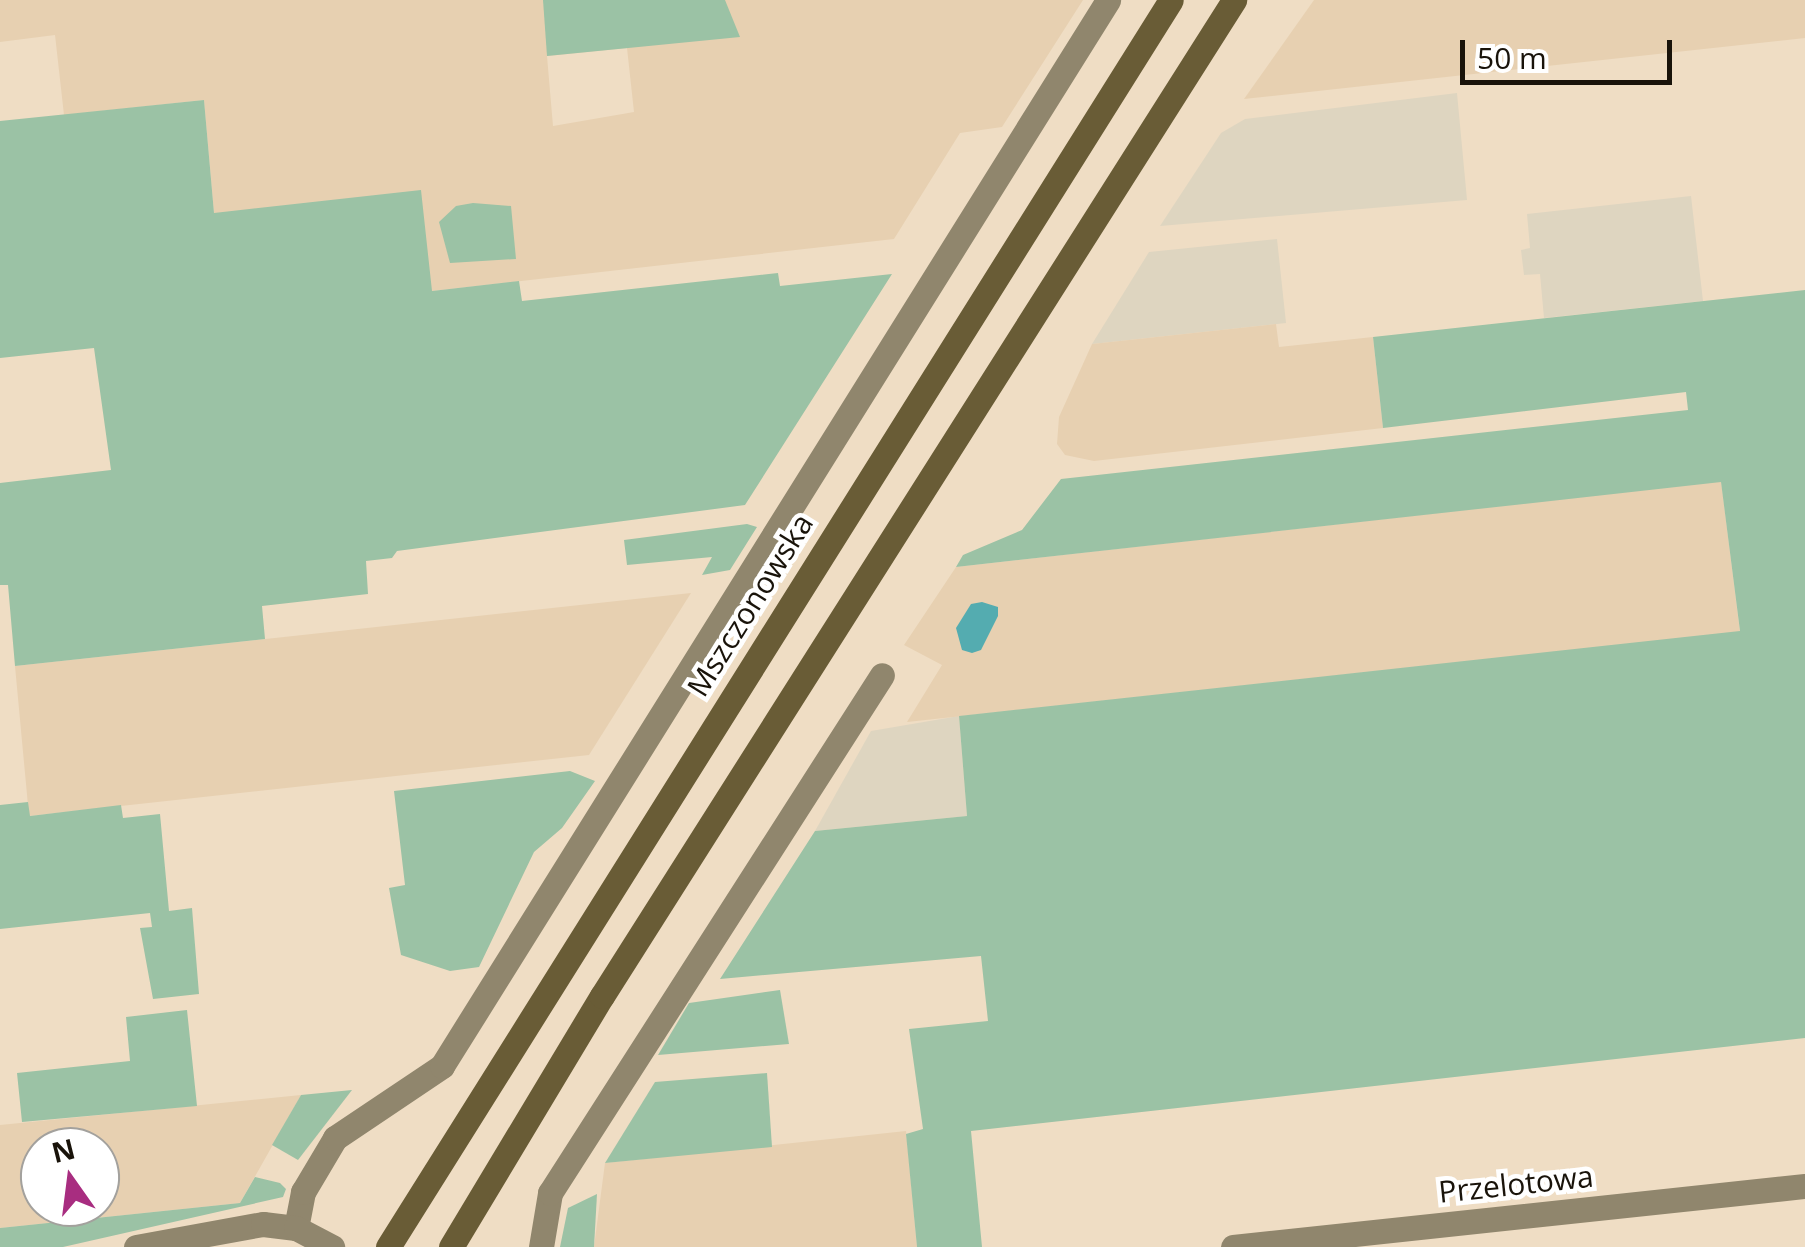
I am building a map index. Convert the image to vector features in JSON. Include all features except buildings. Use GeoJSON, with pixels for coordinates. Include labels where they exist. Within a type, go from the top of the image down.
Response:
{"type":"FeatureCollection","features":[{"type":"Feature","properties":{"kind":"main road","name":"Mszczonowska"},"geometry":{"type":"LineString","coordinates":[[388,1247],[1171,0]]}},
{"type":"Feature","properties":{"kind":"main road"},"geometry":{"type":"LineString","coordinates":[[452,1247],[623,962],[1234,0]]}},
{"type":"Feature","properties":{"kind":"street"},"geometry":{"type":"LineString","coordinates":[[296,1228],[303,1192],[335,1138],[442,1066],[1108,0]]}},
{"type":"Feature","properties":{"kind":"street"},"geometry":{"type":"LineString","coordinates":[[541,1247],[550,1193],[882,675]]}},
{"type":"Feature","properties":{"kind":"street","name":"Przelotowa"},"geometry":{"type":"LineString","coordinates":[[1233,1247],[1805,1186]]}},
{"type":"Feature","properties":{"kind":"street"},"geometry":{"type":"LineString","coordinates":[[136,1247],[223,1227],[296,1228],[332,1247]]}},
{"type":"Feature","properties":{"kind":"shaded area"},"geometry":{"type":"Polygon","coordinates":[[[0,0],[1083,0],[1002,127],[960,133],[894,239],[432,291],[214,213],[204,100],[64,115],[55,35],[0,42],[0,0]],[[627,48],[547,56],[553,126],[634,112],[627,48]]]}},
{"type":"Feature","properties":{"kind":"shaded area"},"geometry":{"type":"Polygon","coordinates":[[[1314,0],[1805,0],[1805,38],[1244,99],[1314,0]]]}},
{"type":"Feature","properties":{"kind":"shaded area"},"geometry":{"type":"Polygon","coordinates":[[[1457,93],[1467,200],[1160,226],[1221,133],[1245,119],[1457,93]]]}},
{"type":"Feature","properties":{"kind":"shaded area"},"geometry":{"type":"Polygon","coordinates":[[[1691,196],[1703,301],[1544,318],[1540,274],[1524,275],[1521,250],[1530,248],[1527,214],[1691,196]]]}},
{"type":"Feature","properties":{"kind":"shaded area"},"geometry":{"type":"Polygon","coordinates":[[[1277,239],[1286,323],[1092,344],[1149,252],[1277,239]]]}},
{"type":"Feature","properties":{"kind":"shaded area"},"geometry":{"type":"Polygon","coordinates":[[[1276,324],[1279,347],[1373,337],[1383,428],[1094,461],[1065,455],[1057,444],[1059,417],[1092,344],[1276,324]]]}},
{"type":"Feature","properties":{"kind":"shaded area"},"geometry":{"type":"Polygon","coordinates":[[[1721,481],[1740,632],[907,722],[942,665],[904,645],[956,567],[1721,481]]]}},
{"type":"Feature","properties":{"kind":"shaded area"},"geometry":{"type":"Polygon","coordinates":[[[691,593],[589,755],[29,816],[15,666],[691,593]]]}},
{"type":"Feature","properties":{"kind":"shaded area"},"geometry":{"type":"Polygon","coordinates":[[[959,716],[967,816],[815,831],[871,731],[959,716]]]}},
{"type":"Feature","properties":{"kind":"shaded area"},"geometry":{"type":"Polygon","coordinates":[[[301,1095],[240,1203],[120,1216],[120,1127],[20,1127],[20,1226],[0,1228],[0,1125],[301,1095]]]}},
{"type":"Feature","properties":{"kind":"shaded area"},"geometry":{"type":"Polygon","coordinates":[[[906,1131],[917,1247],[594,1247],[605,1163],[906,1131]]]}},
{"type":"Feature","properties":{"kind":"green space"},"geometry":{"type":"Polygon","coordinates":[[[543,0],[725,0],[740,37],[547,56],[543,0]]]}},
{"type":"Feature","properties":{"kind":"green space"},"geometry":{"type":"Polygon","coordinates":[[[204,100],[214,213],[421,190],[432,291],[519,281],[522,301],[778,273],[780,286],[892,274],[745,505],[397,551],[392,558],[366,561],[368,594],[262,606],[265,639],[15,666],[8,585],[0,585],[0,483],[111,470],[94,348],[0,358],[0,121],[204,100]]]}},
{"type":"Feature","properties":{"kind":"green space"},"geometry":{"type":"Polygon","coordinates":[[[456,206],[511,206],[516,259],[450,263],[439,222],[456,206]]]}},
{"type":"Feature","properties":{"kind":"green space"},"geometry":{"type":"Polygon","coordinates":[[[1805,290],[1805,1038],[971,1131],[982,1247],[917,1247],[906,1134],[923,1129],[909,1029],[988,1021],[981,956],[720,979],[815,831],[967,816],[959,716],[1740,631],[1721,482],[956,567],[963,555],[1022,530],[1061,479],[1688,410],[1686,392],[1383,428],[1373,337],[1805,290]]]}},
{"type":"Feature","properties":{"kind":"green space"},"geometry":{"type":"Polygon","coordinates":[[[747,524],[757,527],[730,570],[702,575],[712,557],[627,565],[624,540],[747,524]]]}},
{"type":"Feature","properties":{"kind":"green space"},"geometry":{"type":"Polygon","coordinates":[[[570,771],[595,781],[562,828],[534,852],[479,967],[450,971],[401,955],[389,888],[405,885],[394,791],[570,771]]]}},
{"type":"Feature","properties":{"kind":"green space"},"geometry":{"type":"Polygon","coordinates":[[[28,802],[30,816],[121,805],[123,818],[160,814],[169,911],[192,908],[199,994],[153,999],[140,928],[152,927],[150,913],[0,929],[0,805],[28,802]]]}},
{"type":"Feature","properties":{"kind":"green space"},"geometry":{"type":"Polygon","coordinates":[[[780,990],[789,1044],[658,1055],[689,1003],[780,990]]]}},
{"type":"Feature","properties":{"kind":"green space"},"geometry":{"type":"Polygon","coordinates":[[[187,1010],[197,1106],[22,1122],[17,1073],[130,1061],[126,1017],[187,1010]]]}},
{"type":"Feature","properties":{"kind":"green space"},"geometry":{"type":"Polygon","coordinates":[[[767,1073],[772,1147],[605,1163],[655,1082],[767,1073]]]}},
{"type":"Feature","properties":{"kind":"green space"},"geometry":{"type":"Polygon","coordinates":[[[352,1090],[298,1160],[272,1145],[301,1095],[352,1090]]]}},
{"type":"Feature","properties":{"kind":"green space"},"geometry":{"type":"Polygon","coordinates":[[[255,1177],[280,1183],[286,1189],[283,1197],[63,1247],[0,1247],[0,1228],[120,1227],[120,1216],[240,1203],[255,1177]]]}},
{"type":"Feature","properties":{"kind":"green space"},"geometry":{"type":"Polygon","coordinates":[[[597,1194],[594,1247],[560,1247],[568,1208],[597,1194]]]}},
{"type":"Feature","properties":{"kind":"water"},"geometry":{"type":"Polygon","coordinates":[[[982,602],[998,607],[998,616],[981,650],[962,650],[956,628],[971,604],[982,602]]]}}]}
